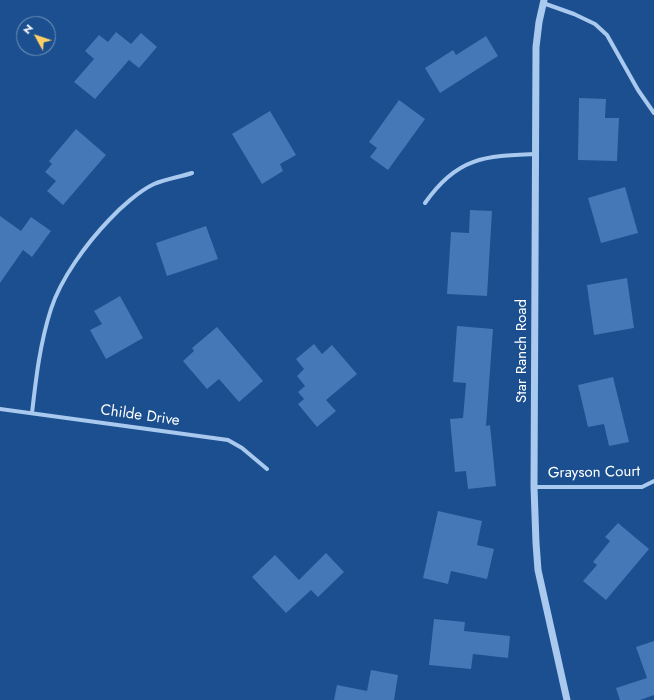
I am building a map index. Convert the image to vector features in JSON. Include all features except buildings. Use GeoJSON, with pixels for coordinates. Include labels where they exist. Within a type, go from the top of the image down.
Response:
{"type":"FeatureCollection","features":[{"type":"Feature","properties":{"kind":"street"},"geometry":{"type":"LineString","coordinates":[[544,1],[595,24],[607,34],[638,90],[654,114]]}},
{"type":"Feature","properties":{"kind":"street","name":"Star Ranch Road"},"geometry":{"type":"LineString","coordinates":[[544,1],[538,22],[536,47],[534,487],[538,570],[567,700]]}},
{"type":"Feature","properties":{"kind":"street"},"geometry":{"type":"LineString","coordinates":[[424,203],[445,178],[460,168],[479,159],[500,155],[536,154]]}},
{"type":"Feature","properties":{"kind":"street"},"geometry":{"type":"LineString","coordinates":[[32,413],[36,372],[43,337],[52,307],[69,272],[99,231],[117,212],[136,196],[154,184],[192,174]]}},
{"type":"Feature","properties":{"kind":"street","name":"Childe Drive"},"geometry":{"type":"LineString","coordinates":[[0,409],[228,440],[242,448],[267,469]]}},
{"type":"Feature","properties":{"kind":"street","name":"Grayson Court"},"geometry":{"type":"LineString","coordinates":[[534,487],[642,487],[654,481]]}}]}
